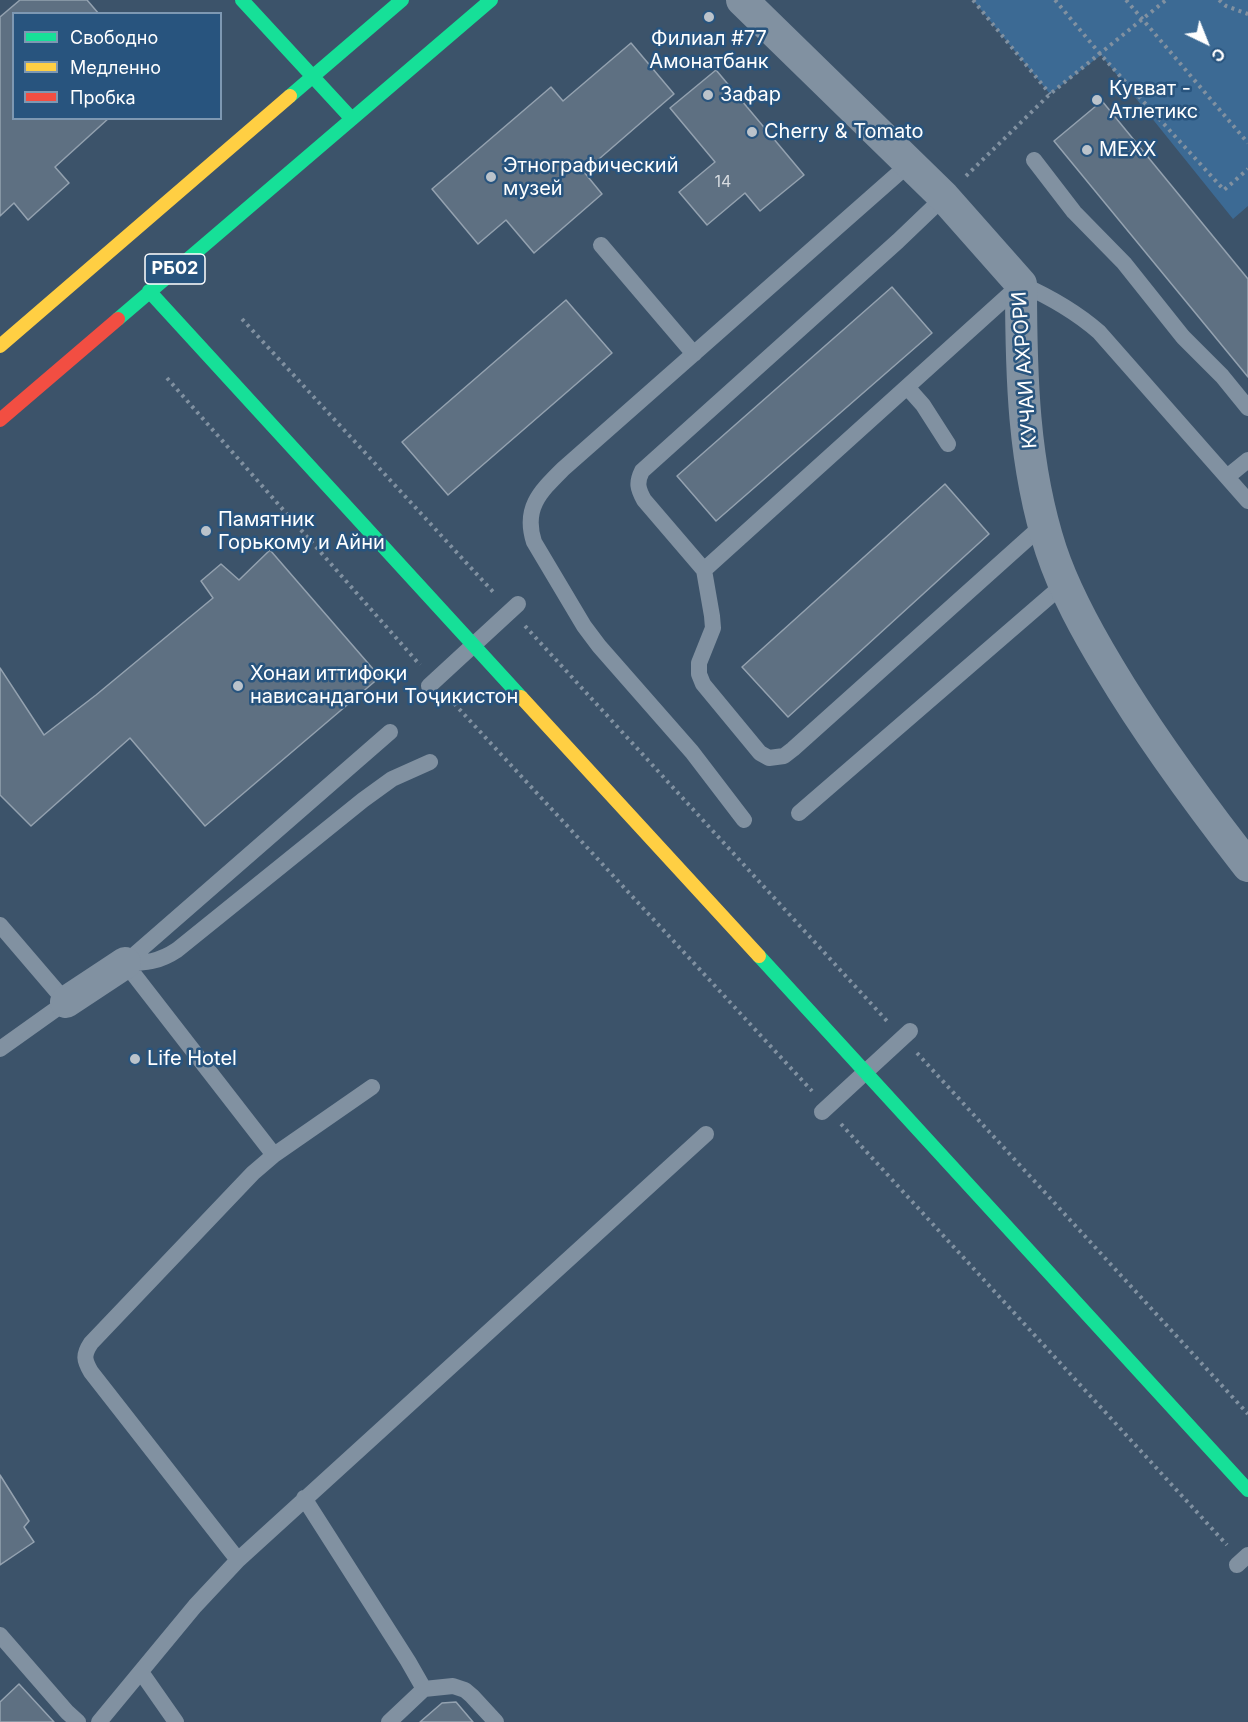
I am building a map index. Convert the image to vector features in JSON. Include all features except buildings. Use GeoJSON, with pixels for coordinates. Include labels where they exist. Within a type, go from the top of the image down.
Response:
{"type":"FeatureCollection","features":[{"type":"Feature","properties":{"kind":"main road"},"geometry":{"type":"LineString","coordinates":[[242,0],[351,118]]}},
{"type":"Feature","properties":{"kind":"main road","name":"РБ02"},"geometry":{"type":"LineString","coordinates":[[0,346],[402,0]]}},
{"type":"Feature","properties":{"kind":"main road","name":"РБ02"},"geometry":{"type":"LineString","coordinates":[[0,420],[491,0]]}},
{"type":"Feature","properties":{"kind":"main road"},"geometry":{"type":"LineString","coordinates":[[149,291],[1248,1490]]}},
{"type":"Feature","properties":{"kind":"street","name":"КУЧАИ АХРОРИ"},"geometry":{"type":"LineString","coordinates":[[742,0],[944,197],[1021,284],[1021,377],[1032,471],[1044,524],[1064,584],[1084,626],[1126,696],[1248,866]]}},
{"type":"Feature","properties":{"kind":"street"},"geometry":{"type":"LineString","coordinates":[[66,1002],[125,963]]}},
{"type":"Feature","properties":{"kind":"lane"},"geometry":{"type":"LineString","coordinates":[[1034,160],[1074,212],[1124,263],[1183,337],[1217,371],[1248,408]]}},
{"type":"Feature","properties":{"kind":"lane"},"geometry":{"type":"LineString","coordinates":[[744,820],[692,752],[584,626],[534,542],[530,530],[531,516],[535,501],[544,489],[909,164]]}},
{"type":"Feature","properties":{"kind":"lane"},"geometry":{"type":"LineString","coordinates":[[944,197],[642,471],[638,480],[638,490],[704,570],[712,628],[699,663],[699,674],[703,684],[760,753],[769,758],[776,758],[793,749],[1044,524]]}},
{"type":"Feature","properties":{"kind":"lane"},"geometry":{"type":"LineString","coordinates":[[601,245],[694,354]]}},
{"type":"Feature","properties":{"kind":"lane"},"geometry":{"type":"LineString","coordinates":[[704,570],[1021,284],[1079,314],[1099,332],[1248,501]]}},
{"type":"Feature","properties":{"kind":"lane"},"geometry":{"type":"LineString","coordinates":[[907,387],[923,405],[948,444]]}},
{"type":"Feature","properties":{"kind":"lane"},"geometry":{"type":"LineString","coordinates":[[1227,477],[1248,460]]}},
{"type":"Feature","properties":{"kind":"lane"},"geometry":{"type":"LineString","coordinates":[[799,813],[1064,584]]}},
{"type":"Feature","properties":{"kind":"lane"},"geometry":{"type":"LineString","coordinates":[[431,683],[514,608]]}},
{"type":"Feature","properties":{"kind":"lane"},"geometry":{"type":"LineString","coordinates":[[125,963],[390,732]]}},
{"type":"Feature","properties":{"kind":"lane"},"geometry":{"type":"LineString","coordinates":[[125,963],[158,961],[177,950],[363,800],[392,779],[430,762]]}},
{"type":"Feature","properties":{"kind":"lane"},"geometry":{"type":"LineString","coordinates":[[0,925],[66,1002],[0,1049]]}},
{"type":"Feature","properties":{"kind":"lane"},"geometry":{"type":"LineString","coordinates":[[125,963],[274,1155]]}},
{"type":"Feature","properties":{"kind":"lane"},"geometry":{"type":"LineString","coordinates":[[825,1110],[907,1034]]}},
{"type":"Feature","properties":{"kind":"lane"},"geometry":{"type":"LineString","coordinates":[[238,1560],[98,1382],[84,1361],[86,1352],[91,1343],[232,1193],[274,1155],[372,1087]]}},
{"type":"Feature","properties":{"kind":"lane"},"geometry":{"type":"LineString","coordinates":[[99,1722],[195,1606],[238,1560],[705,1134]]}},
{"type":"Feature","properties":{"kind":"lane"},"geometry":{"type":"LineString","coordinates":[[304,1498],[424,1689]]}},
{"type":"Feature","properties":{"kind":"lane"},"geometry":{"type":"LineString","coordinates":[[0,1635],[78,1722]]}},
{"type":"Feature","properties":{"kind":"lane"},"geometry":{"type":"LineString","coordinates":[[141,1672],[176,1722]]}},
{"type":"Feature","properties":{"kind":"lane"},"geometry":{"type":"LineString","coordinates":[[388,1722],[424,1689],[453,1686],[465,1690],[496,1722]]}},
{"type":"Feature","properties":{"kind":"path"},"geometry":{"type":"LineString","coordinates":[[973,0],[1050,94]]}},
{"type":"Feature","properties":{"kind":"path"},"geometry":{"type":"LineString","coordinates":[[1055,0],[1101,55],[1224,190],[1248,169]]}},
{"type":"Feature","properties":{"kind":"path"},"geometry":{"type":"LineString","coordinates":[[1126,0],[1248,143]]}},
{"type":"Feature","properties":{"kind":"path"},"geometry":{"type":"LineString","coordinates":[[944,197],[1050,94],[1101,55],[1166,0]]}},
{"type":"Feature","properties":{"kind":"path"},"geometry":{"type":"LineString","coordinates":[[1219,0],[1226,6],[1248,14]]}},
{"type":"Feature","properties":{"kind":"path"},"geometry":{"type":"LineString","coordinates":[[242,319],[514,608],[907,1034],[1248,1414]]}},
{"type":"Feature","properties":{"kind":"path"},"geometry":{"type":"LineString","coordinates":[[167,378],[431,683],[1242,1560]]}},
{"type":"Feature","properties":{"kind":"shaded area"},"geometry":{"type":"Polygon","coordinates":[[[973,0],[1248,0],[1248,206],[1233,219],[1101,55],[1050,94],[973,0]]]}},
{"type":"Feature","properties":{"kind":"traffic: fast"},"geometry":{"type":"LineString","coordinates":[[242,0],[351,118]]}},
{"type":"Feature","properties":{"kind":"traffic: fast"},"geometry":{"type":"LineString","coordinates":[[290,96],[402,0]]}},
{"type":"Feature","properties":{"kind":"traffic: fast"},"geometry":{"type":"LineString","coordinates":[[118,319],[491,0]]}},
{"type":"Feature","properties":{"kind":"traffic: fast"},"geometry":{"type":"LineString","coordinates":[[149,291],[521,697]]}},
{"type":"Feature","properties":{"kind":"traffic: fast"},"geometry":{"type":"LineString","coordinates":[[759,956],[1248,1490]]}},
{"type":"Feature","properties":{"kind":"traffic: slow"},"geometry":{"type":"LineString","coordinates":[[0,346],[290,96]]}},
{"type":"Feature","properties":{"kind":"traffic: slow"},"geometry":{"type":"LineString","coordinates":[[521,697],[759,956]]}},
{"type":"Feature","properties":{"kind":"traffic: jam"},"geometry":{"type":"LineString","coordinates":[[0,420],[118,319]]}},
{"type":"Feature","properties":{"kind":"place","name":"Филиал #77 Амонатбанк"},"geometry":{"type":"Point","coordinates":[709,17]}},
{"type":"Feature","properties":{"kind":"place","name":"Зафар"},"geometry":{"type":"Point","coordinates":[708,95]}},
{"type":"Feature","properties":{"kind":"place","name":"Кувват - Атлетикс"},"geometry":{"type":"Point","coordinates":[1097,100]}},
{"type":"Feature","properties":{"kind":"place","name":"Cherry & Tomato"},"geometry":{"type":"Point","coordinates":[752,132]}},
{"type":"Feature","properties":{"kind":"place","name":"MEXX"},"geometry":{"type":"Point","coordinates":[1087,150]}},
{"type":"Feature","properties":{"kind":"place","name":"Этнографический музей"},"geometry":{"type":"Point","coordinates":[491,177]}},
{"type":"Feature","properties":{"kind":"place","name":"Памятник Горькому и Айни"},"geometry":{"type":"Point","coordinates":[206,531]}},
{"type":"Feature","properties":{"kind":"place","name":"Хонаи иттифоқи нависандагони Тоҷикистон"},"geometry":{"type":"Point","coordinates":[238,686]}},
{"type":"Feature","properties":{"kind":"place","name":"Life Hotel"},"geometry":{"type":"Point","coordinates":[135,1059]}}]}
